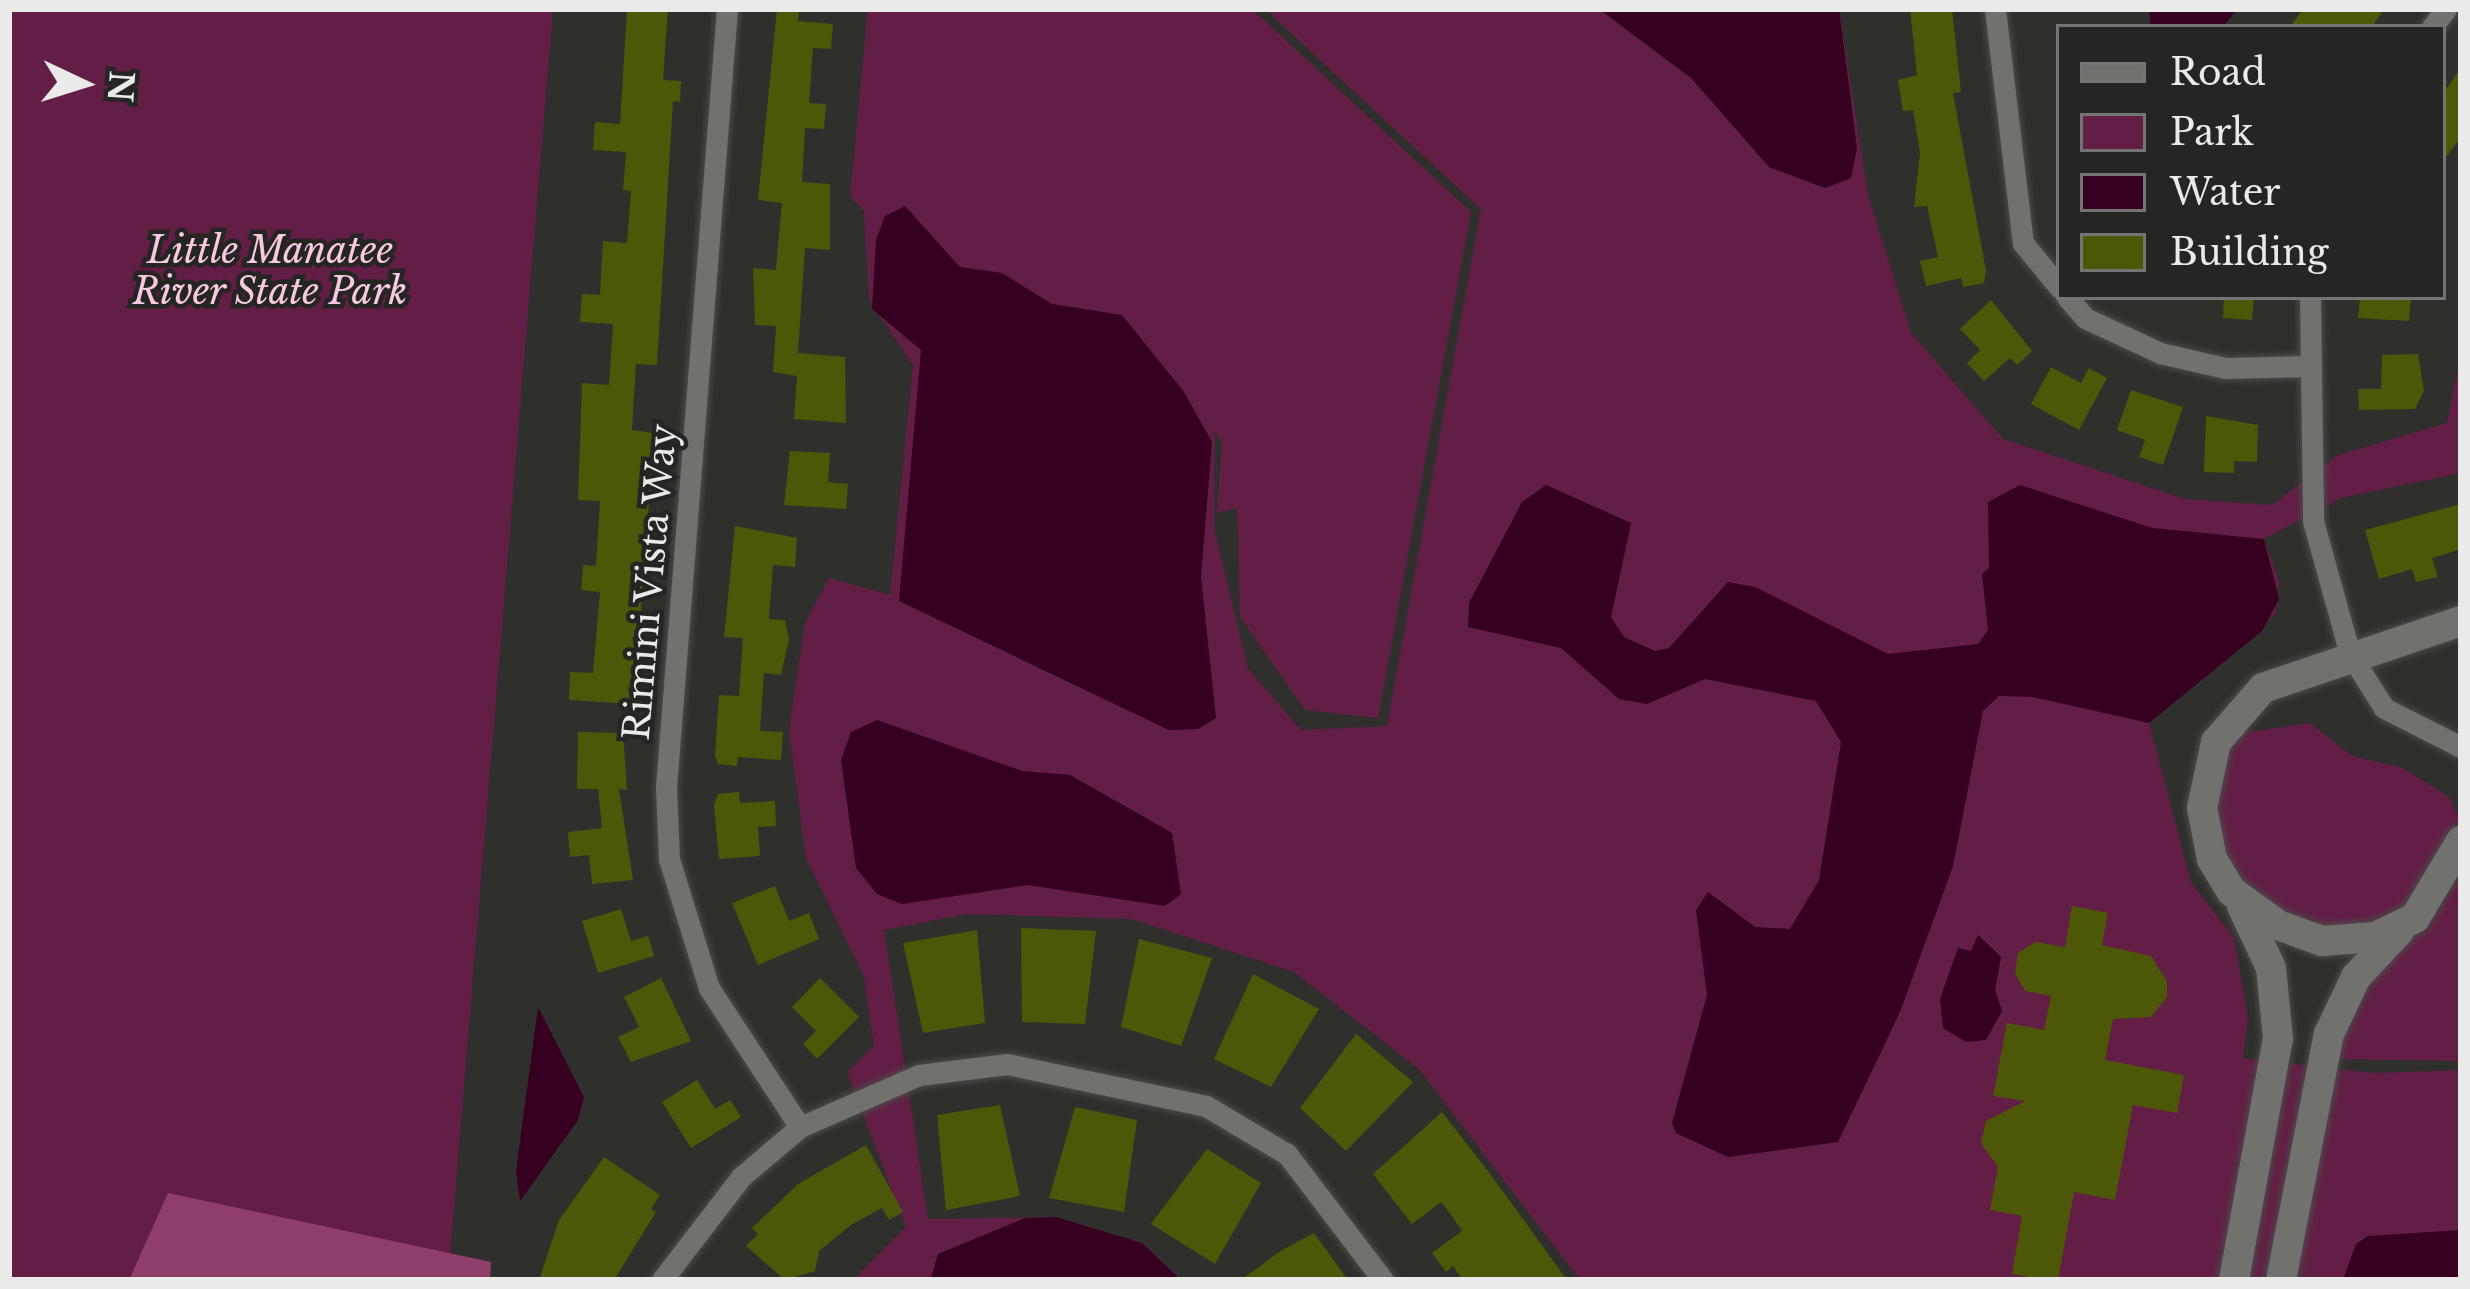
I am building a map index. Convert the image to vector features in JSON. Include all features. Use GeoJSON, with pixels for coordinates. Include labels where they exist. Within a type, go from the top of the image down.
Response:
{"type":"FeatureCollection","features":[{"type":"Feature","properties":{"kind":"street","name":"Rimini Vista Way"},"geometry":{"type":"LineString","coordinates":[[727,9],[666,788],[669,859],[709,988],[800,1127]]}},
{"type":"Feature","properties":{"kind":"street"},"geometry":{"type":"LineString","coordinates":[[1995,9],[2023,243],[2056,283]]}},
{"type":"Feature","properties":{"kind":"street"},"geometry":{"type":"LineString","coordinates":[[2070,300],[2084,318],[2160,352],[2224,368],[2310,366]]}},
{"type":"Feature","properties":{"kind":"street"},"geometry":{"type":"LineString","coordinates":[[2310,300],[2313,521],[2350,654],[2384,708],[2461,747]]}},
{"type":"Feature","properties":{"kind":"street"},"geometry":{"type":"LineString","coordinates":[[2234,1280],[2278,1018],[2266,951],[2231,891],[2204,827],[2203,792],[2216,742],[2263,688],[2350,654],[2461,621]]}},
{"type":"Feature","properties":{"kind":"street"},"geometry":{"type":"LineString","coordinates":[[2281,1280],[2338,1010],[2367,962],[2415,918],[2461,841]]}},
{"type":"Feature","properties":{"kind":"street"},"geometry":{"type":"LineString","coordinates":[[2231,891],[2278,925],[2322,940],[2375,937],[2415,918]]}},
{"type":"Feature","properties":{"kind":"street"},"geometry":{"type":"LineString","coordinates":[[662,1280],[741,1177],[800,1127],[919,1075],[1007,1064],[1107,1079],[1206,1106],[1287,1154],[1383,1280]]}},
{"type":"Feature","properties":{"kind":"green space","name":"Little Manatee River State Park"},"geometry":{"type":"Polygon","coordinates":[[[9,9],[553,9],[448,1280],[9,1280],[9,9]]]}},
{"type":"Feature","properties":{"kind":"green space"},"geometry":{"type":"Polygon","coordinates":[[[868,9],[1252,9],[1471,212],[1378,718],[1305,710],[1240,617],[1237,508],[1217,513],[1222,443],[1215,430],[1214,528],[1248,669],[1301,730],[1387,726],[1481,209],[1265,9],[1839,9],[1868,195],[1911,333],[2003,439],[2185,499],[2272,505],[2338,455],[2447,423],[2461,355],[2461,473],[2341,498],[2264,539],[2279,581],[2275,615],[2149,723],[2191,882],[2234,938],[2248,1018],[2243,1058],[2374,1073],[2461,1070],[2461,1280],[1580,1280],[1419,1069],[1294,972],[1132,919],[967,914],[884,930],[928,1219],[1056,1217],[1142,1243],[1181,1280],[853,1280],[906,1227],[847,1072],[874,1046],[864,976],[806,858],[789,730],[805,623],[829,578],[890,595],[913,365],[869,299],[864,211],[850,196],[868,9]]]}},
{"type":"Feature","properties":{"kind":"green space"},"geometry":{"type":"Polygon","coordinates":[[[2310,723],[2352,756],[2403,768],[2449,797],[2459,819],[2432,875],[2407,910],[2385,922],[2312,928],[2255,896],[2228,865],[2216,826],[2217,779],[2235,734],[2310,723]]]}},
{"type":"Feature","properties":{"kind":"green space"},"geometry":{"type":"Polygon","coordinates":[[[2461,869],[2461,1061],[2334,1059],[2366,983],[2441,909],[2461,869]]]}},
{"type":"Feature","properties":{"kind":"shaded area"},"geometry":{"type":"Polygon","coordinates":[[[168,1193],[491,1262],[490,1280],[129,1280],[168,1193]]]}},
{"type":"Feature","properties":{"kind":"water"},"geometry":{"type":"Polygon","coordinates":[[[1599,9],[1839,9],[1857,148],[1851,178],[1825,188],[1769,167],[1691,78],[1599,9]]]}},
{"type":"Feature","properties":{"kind":"water"},"geometry":{"type":"Polygon","coordinates":[[[2149,9],[2237,9],[2225,24],[2151,24],[2149,9]]]}},
{"type":"Feature","properties":{"kind":"water"},"geometry":{"type":"Polygon","coordinates":[[[905,206],[960,267],[1002,273],[1052,304],[1122,315],[1184,392],[1212,442],[1201,577],[1216,718],[1198,729],[1169,730],[899,601],[921,350],[872,309],[876,240],[885,216],[905,206]]]}},
{"type":"Feature","properties":{"kind":"water"},"geometry":{"type":"Polygon","coordinates":[[[1546,485],[1631,523],[1611,617],[1624,637],[1655,651],[1669,648],[1728,582],[1755,587],[1888,654],[1978,644],[1988,630],[1982,574],[1989,568],[1988,502],[2020,485],[2152,528],[2264,539],[2279,599],[2262,631],[2149,723],[2033,697],[1999,696],[1983,711],[1953,866],[1900,1012],[1838,1142],[1728,1157],[1676,1133],[1672,1123],[1707,995],[1696,910],[1708,892],[1755,927],[1790,929],[1819,880],[1841,742],[1816,701],[1705,679],[1647,704],[1619,699],[1561,648],[1468,627],[1469,603],[1522,502],[1546,485]]]}},
{"type":"Feature","properties":{"kind":"water"},"geometry":{"type":"Polygon","coordinates":[[[877,720],[1022,771],[1070,775],[1146,818],[1172,833],[1181,894],[1165,906],[1028,885],[902,904],[877,894],[856,868],[841,760],[851,732],[877,720]]]}},
{"type":"Feature","properties":{"kind":"water"},"geometry":{"type":"Polygon","coordinates":[[[1978,935],[2001,957],[1995,990],[2002,1011],[1986,1040],[1966,1042],[1943,1028],[1940,999],[1958,948],[1971,951],[1978,935]]]}},
{"type":"Feature","properties":{"kind":"water"},"geometry":{"type":"Polygon","coordinates":[[[538,1007],[584,1097],[578,1120],[520,1201],[516,1171],[538,1007]]]}},
{"type":"Feature","properties":{"kind":"water"},"geometry":{"type":"Polygon","coordinates":[[[1056,1217],[1142,1243],[1181,1280],[931,1278],[938,1254],[1025,1218],[1056,1217]]]}},
{"type":"Feature","properties":{"kind":"water"},"geometry":{"type":"Polygon","coordinates":[[[2461,1230],[2461,1280],[2343,1280],[2356,1244],[2368,1236],[2461,1230]]]}},
{"type":"Feature","properties":{"kind":"building"},"geometry":{"type":"Polygon","coordinates":[[[627,9],[668,9],[663,80],[681,81],[680,102],[673,101],[657,365],[636,364],[632,430],[654,433],[634,704],[569,700],[570,672],[593,673],[600,592],[581,590],[583,565],[596,566],[600,501],[578,500],[582,383],[609,385],[613,324],[580,322],[582,294],[600,295],[603,241],[627,243],[631,191],[623,190],[626,152],[593,150],[595,122],[620,124],[627,9]]]}},
{"type":"Feature","properties":{"kind":"building"},"geometry":{"type":"Polygon","coordinates":[[[777,9],[799,11],[798,21],[833,24],[831,49],[813,48],[809,103],[826,104],[824,129],[805,128],[802,182],[830,184],[830,250],[805,248],[798,353],[845,357],[846,423],[794,419],[797,376],[773,372],[776,326],[755,325],[753,268],[776,270],[782,203],[758,200],[777,9]]]}},
{"type":"Feature","properties":{"kind":"building"},"geometry":{"type":"Polygon","coordinates":[[[1910,9],[1952,9],[1961,92],[1953,93],[1986,271],[1984,283],[1963,287],[1961,278],[1926,286],[1920,261],[1938,257],[1927,206],[1914,207],[1920,153],[1913,110],[1903,111],[1898,80],[1917,75],[1910,9]]]}},
{"type":"Feature","properties":{"kind":"building"},"geometry":{"type":"Polygon","coordinates":[[[2303,9],[2384,9],[2374,24],[2292,24],[2303,9]]]}},
{"type":"Feature","properties":{"kind":"building"},"geometry":{"type":"Polygon","coordinates":[[[2461,68],[2461,137],[2446,157],[2446,89],[2461,68]]]}},
{"type":"Feature","properties":{"kind":"building"},"geometry":{"type":"Polygon","coordinates":[[[1991,300],[2032,351],[2017,365],[2010,358],[1984,381],[1967,363],[1980,350],[1960,329],[1991,300]]]}},
{"type":"Feature","properties":{"kind":"building"},"geometry":{"type":"Polygon","coordinates":[[[2224,300],[2254,300],[2252,320],[2223,318],[2224,300]]]}},
{"type":"Feature","properties":{"kind":"building"},"geometry":{"type":"Polygon","coordinates":[[[2360,300],[2411,300],[2409,321],[2358,318],[2360,300]]]}},
{"type":"Feature","properties":{"kind":"building"},"geometry":{"type":"Polygon","coordinates":[[[2418,354],[2424,391],[2415,409],[2359,410],[2358,389],[2381,389],[2382,355],[2418,354]]]}},
{"type":"Feature","properties":{"kind":"building"},"geometry":{"type":"Polygon","coordinates":[[[2051,367],[2081,383],[2089,368],[2107,378],[2079,430],[2031,404],[2051,367]]]}},
{"type":"Feature","properties":{"kind":"building"},"geometry":{"type":"Polygon","coordinates":[[[2131,390],[2183,407],[2163,465],[2139,457],[2145,440],[2117,430],[2131,390]]]}},
{"type":"Feature","properties":{"kind":"building"},"geometry":{"type":"Polygon","coordinates":[[[2206,416],[2258,425],[2257,462],[2234,461],[2234,473],[2204,472],[2206,416]]]}},
{"type":"Feature","properties":{"kind":"building"},"geometry":{"type":"Polygon","coordinates":[[[790,451],[830,453],[828,482],[848,484],[846,509],[784,505],[790,451]]]}},
{"type":"Feature","properties":{"kind":"building"},"geometry":{"type":"Polygon","coordinates":[[[2461,504],[2461,549],[2432,558],[2438,577],[2416,582],[2412,569],[2379,579],[2365,530],[2461,504]]]}},
{"type":"Feature","properties":{"kind":"building"},"geometry":{"type":"Polygon","coordinates":[[[735,526],[797,538],[795,567],[773,565],[769,619],[785,620],[789,639],[781,675],[764,673],[760,731],[783,732],[781,760],[738,757],[737,766],[718,764],[715,756],[719,695],[739,696],[743,638],[724,637],[735,526]]]}},
{"type":"Feature","properties":{"kind":"building"},"geometry":{"type":"Polygon","coordinates":[[[578,732],[623,733],[627,790],[619,789],[633,880],[592,884],[589,855],[570,857],[568,832],[602,828],[598,789],[577,789],[578,732]]]}},
{"type":"Feature","properties":{"kind":"building"},"geometry":{"type":"Polygon","coordinates":[[[739,792],[740,803],[775,801],[776,826],[758,827],[760,856],[719,859],[714,805],[718,794],[739,792]]]}},
{"type":"Feature","properties":{"kind":"building"},"geometry":{"type":"Polygon","coordinates":[[[775,886],[789,921],[809,913],[819,939],[758,965],[732,903],[775,886]]]}},
{"type":"Feature","properties":{"kind":"building"},"geometry":{"type":"Polygon","coordinates":[[[2072,906],[2108,913],[2102,945],[2151,956],[2167,981],[2167,997],[2151,1017],[2113,1019],[2105,1060],[2184,1075],[2177,1113],[2133,1105],[2115,1200],[2074,1192],[2058,1280],[2046,1280],[2012,1274],[2022,1216],[1990,1210],[1998,1167],[1981,1143],[1986,1121],[2025,1101],[1993,1096],[2007,1023],[2044,1030],[2051,996],[2025,991],[2015,974],[2018,953],[2035,942],[2065,947],[2072,906]]]}},
{"type":"Feature","properties":{"kind":"building"},"geometry":{"type":"Polygon","coordinates":[[[621,909],[631,941],[648,936],[654,956],[598,973],[582,921],[621,909]]]}},
{"type":"Feature","properties":{"kind":"building"},"geometry":{"type":"Polygon","coordinates":[[[1021,928],[1096,931],[1085,1024],[1022,1022],[1021,928]]]}},
{"type":"Feature","properties":{"kind":"building"},"geometry":{"type":"Polygon","coordinates":[[[977,930],[985,1023],[923,1033],[903,943],[977,930]]]}},
{"type":"Feature","properties":{"kind":"building"},"geometry":{"type":"Polygon","coordinates":[[[1139,939],[1212,958],[1181,1046],[1121,1027],[1139,939]]]}},
{"type":"Feature","properties":{"kind":"building"},"geometry":{"type":"Polygon","coordinates":[[[1253,974],[1319,1009],[1271,1087],[1214,1059],[1253,974]]]}},
{"type":"Feature","properties":{"kind":"building"},"geometry":{"type":"Polygon","coordinates":[[[661,978],[691,1041],[631,1062],[618,1037],[639,1027],[624,997],[661,978]]]}},
{"type":"Feature","properties":{"kind":"building"},"geometry":{"type":"Polygon","coordinates":[[[820,978],[859,1017],[817,1059],[803,1044],[816,1031],[792,1007],[820,978]]]}},
{"type":"Feature","properties":{"kind":"building"},"geometry":{"type":"Polygon","coordinates":[[[1356,1034],[1413,1082],[1346,1151],[1300,1108],[1356,1034]]]}},
{"type":"Feature","properties":{"kind":"building"},"geometry":{"type":"Polygon","coordinates":[[[697,1080],[715,1109],[730,1100],[741,1117],[691,1148],[662,1102],[697,1080]]]}},
{"type":"Feature","properties":{"kind":"building"},"geometry":{"type":"Polygon","coordinates":[[[1000,1105],[1020,1196],[946,1210],[937,1115],[1000,1105]]]}},
{"type":"Feature","properties":{"kind":"building"},"geometry":{"type":"Polygon","coordinates":[[[1075,1107],[1137,1120],[1124,1212],[1049,1198],[1075,1107]]]}},
{"type":"Feature","properties":{"kind":"building"},"geometry":{"type":"Polygon","coordinates":[[[1442,1112],[1567,1280],[1463,1280],[1453,1266],[1446,1272],[1432,1253],[1462,1231],[1452,1216],[1441,1202],[1412,1224],[1373,1174],[1442,1112]]]}},
{"type":"Feature","properties":{"kind":"building"},"geometry":{"type":"Polygon","coordinates":[[[866,1145],[903,1212],[889,1220],[882,1208],[851,1225],[819,1251],[815,1271],[785,1280],[746,1246],[758,1234],[752,1228],[798,1184],[866,1145]]]}},
{"type":"Feature","properties":{"kind":"building"},"geometry":{"type":"Polygon","coordinates":[[[1207,1149],[1261,1183],[1215,1264],[1151,1224],[1207,1149]]]}},
{"type":"Feature","properties":{"kind":"building"},"geometry":{"type":"Polygon","coordinates":[[[604,1157],[660,1195],[651,1209],[656,1212],[614,1280],[539,1280],[559,1220],[604,1157]]]}},
{"type":"Feature","properties":{"kind":"building"},"geometry":{"type":"Polygon","coordinates":[[[1314,1233],[1348,1280],[1241,1280],[1282,1250],[1314,1233]]]}}]}
